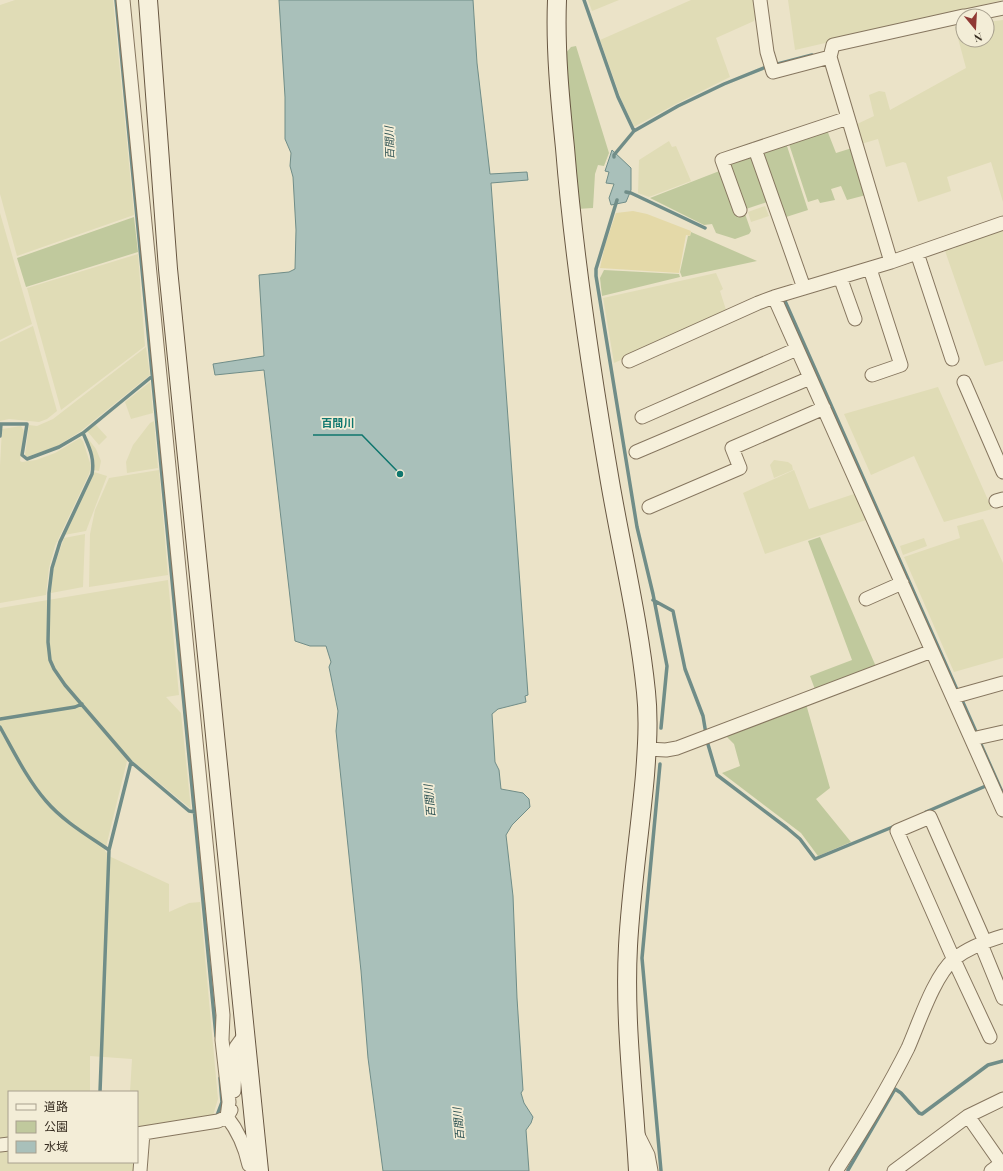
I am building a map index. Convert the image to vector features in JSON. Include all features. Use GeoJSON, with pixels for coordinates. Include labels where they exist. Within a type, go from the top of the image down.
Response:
{"type":"FeatureCollection","features":[{"type":"Feature","properties":{"kind":"street"},"geometry":{"type":"LineString","coordinates":[[123,0],[223,1014],[222,1040],[229,1102],[219,1120]]}},
{"type":"Feature","properties":{"kind":"street"},"geometry":{"type":"LineString","coordinates":[[148,0],[168,269],[244,1036],[259,1171]]}},
{"type":"Feature","properties":{"kind":"street"},"geometry":{"type":"LineString","coordinates":[[556,0],[562,118],[572,226],[581,300],[610,482],[640,646],[647,704],[647,749],[642,816],[632,889],[628,950],[628,1014],[638,1171]]}},
{"type":"Feature","properties":{"kind":"street"},"geometry":{"type":"LineString","coordinates":[[760,0],[773,72],[831,52]]}},
{"type":"Feature","properties":{"kind":"street"},"geometry":{"type":"LineString","coordinates":[[890,259],[848,118],[831,52],[833,45],[955,18]]}},
{"type":"Feature","properties":{"kind":"street"},"geometry":{"type":"LineString","coordinates":[[740,210],[722,160],[848,118]]}},
{"type":"Feature","properties":{"kind":"street"},"geometry":{"type":"LineString","coordinates":[[755,149],[803,285]]}},
{"type":"Feature","properties":{"kind":"street"},"geometry":{"type":"LineString","coordinates":[[629,361],[758,302],[803,285],[870,269],[890,259],[917,253],[1003,223]]}},
{"type":"Feature","properties":{"kind":"street"},"geometry":{"type":"LineString","coordinates":[[917,253],[952,359]]}},
{"type":"Feature","properties":{"kind":"street"},"geometry":{"type":"LineString","coordinates":[[870,269],[901,365],[872,375]]}},
{"type":"Feature","properties":{"kind":"street"},"geometry":{"type":"LineString","coordinates":[[840,277],[855,319]]}},
{"type":"Feature","properties":{"kind":"street"},"geometry":{"type":"LineString","coordinates":[[774,297],[932,651],[957,695],[976,738],[1003,810]]}},
{"type":"Feature","properties":{"kind":"street"},"geometry":{"type":"LineString","coordinates":[[642,417],[797,349]]}},
{"type":"Feature","properties":{"kind":"street"},"geometry":{"type":"LineString","coordinates":[[636,452],[810,378]]}},
{"type":"Feature","properties":{"kind":"street"},"geometry":{"type":"LineString","coordinates":[[964,382],[1003,472]]}},
{"type":"Feature","properties":{"kind":"street"},"geometry":{"type":"LineString","coordinates":[[649,507],[740,468],[732,448],[824,408]]}},
{"type":"Feature","properties":{"kind":"street"},"geometry":{"type":"LineString","coordinates":[[866,599],[902,583]]}},
{"type":"Feature","properties":{"kind":"street"},"geometry":{"type":"LineString","coordinates":[[647,749],[666,750],[677,748],[932,651]]}},
{"type":"Feature","properties":{"kind":"street"},"geometry":{"type":"LineString","coordinates":[[957,695],[1003,683]]}},
{"type":"Feature","properties":{"kind":"street"},"geometry":{"type":"LineString","coordinates":[[976,738],[1003,732]]}},
{"type":"Feature","properties":{"kind":"street"},"geometry":{"type":"LineString","coordinates":[[990,1037],[897,831],[930,817],[983,943],[1003,998]]}},
{"type":"Feature","properties":{"kind":"street"},"geometry":{"type":"LineString","coordinates":[[836,1171],[862,1132],[907,1048],[940,976],[954,960],[983,943],[1003,936]]}},
{"type":"Feature","properties":{"kind":"street"},"geometry":{"type":"LineString","coordinates":[[219,1120],[234,1104],[236,1046],[244,1036]]}},
{"type":"Feature","properties":{"kind":"street"},"geometry":{"type":"LineString","coordinates":[[894,1171],[968,1116],[1003,1099]]}},
{"type":"Feature","properties":{"kind":"street"},"geometry":{"type":"LineString","coordinates":[[968,1116],[1002,1164],[991,1171]]}},
{"type":"Feature","properties":{"kind":"street"},"geometry":{"type":"LineString","coordinates":[[140,1171],[140,1134],[219,1120],[236,1128],[245,1148],[249,1165],[259,1171]]}},
{"type":"Feature","properties":{"kind":"street"},"geometry":{"type":"LineString","coordinates":[[636,1132],[648,1155],[651,1171]]}},
{"type":"Feature","properties":{"kind":"shaded area"},"geometry":{"type":"Polygon","coordinates":[[[15,0],[113,0],[134,215],[17,256],[0,194],[0,5],[15,0]]]}},
{"type":"Feature","properties":{"kind":"shaded area"},"geometry":{"type":"Polygon","coordinates":[[[588,0],[619,0],[592,11],[588,0]]]}},
{"type":"Feature","properties":{"kind":"shaded area"},"geometry":{"type":"Polygon","coordinates":[[[691,0],[755,0],[756,13],[754,21],[716,38],[730,77],[634,127],[621,99],[600,40],[691,0]]]}},
{"type":"Feature","properties":{"kind":"shaded area"},"geometry":{"type":"Polygon","coordinates":[[[788,0],[1002,0],[971,8],[955,8],[955,12],[795,50],[788,0]]]}},
{"type":"Feature","properties":{"kind":"shaded area"},"geometry":{"type":"Polygon","coordinates":[[[1003,20],[1003,202],[991,162],[947,177],[951,191],[918,202],[906,163],[903,162],[886,167],[878,139],[861,144],[855,125],[874,116],[869,95],[879,91],[885,92],[890,110],[966,68],[961,48],[995,48],[995,21],[1003,20]]]}},
{"type":"Feature","properties":{"kind":"shaded area"},"geometry":{"type":"Polygon","coordinates":[[[669,141],[672,147],[676,146],[691,181],[649,197],[638,193],[639,160],[669,141]]]}},
{"type":"Feature","properties":{"kind":"shaded area"},"geometry":{"type":"Polygon","coordinates":[[[765,206],[769,216],[751,222],[748,212],[765,206]]]}},
{"type":"Feature","properties":{"kind":"shaded area"},"geometry":{"type":"Polygon","coordinates":[[[0,213],[32,324],[0,340],[0,213]]]}},
{"type":"Feature","properties":{"kind":"shaded area"},"geometry":{"type":"Polygon","coordinates":[[[1003,228],[1003,361],[985,366],[944,248],[951,246],[952,249],[956,248],[955,244],[1003,228]]]}},
{"type":"Feature","properties":{"kind":"shaded area"},"geometry":{"type":"Polygon","coordinates":[[[138,254],[145,346],[61,410],[27,288],[138,254]]]}},
{"type":"Feature","properties":{"kind":"shaded area"},"geometry":{"type":"Polygon","coordinates":[[[716,273],[723,289],[720,291],[727,313],[614,363],[603,298],[716,273]]]}},
{"type":"Feature","properties":{"kind":"shaded area"},"geometry":{"type":"Polygon","coordinates":[[[33,326],[57,411],[47,419],[39,422],[9,419],[0,421],[0,342],[33,326]]]}},
{"type":"Feature","properties":{"kind":"shaded area"},"geometry":{"type":"Polygon","coordinates":[[[146,347],[150,375],[81,431],[57,446],[27,457],[25,455],[29,425],[37,426],[53,419],[146,347]]]}},
{"type":"Feature","properties":{"kind":"shaded area"},"geometry":{"type":"Polygon","coordinates":[[[150,382],[153,413],[131,419],[125,402],[150,382]]]}},
{"type":"Feature","properties":{"kind":"shaded area"},"geometry":{"type":"Polygon","coordinates":[[[938,387],[992,509],[944,522],[914,456],[871,475],[844,414],[938,387]]]}},
{"type":"Feature","properties":{"kind":"shaded area"},"geometry":{"type":"Polygon","coordinates":[[[154,421],[158,468],[127,473],[126,462],[133,445],[150,423],[154,421]]]}},
{"type":"Feature","properties":{"kind":"shaded area"},"geometry":{"type":"Polygon","coordinates":[[[96,425],[107,437],[99,445],[87,431],[96,425]]]}},
{"type":"Feature","properties":{"kind":"shaded area"},"geometry":{"type":"Polygon","coordinates":[[[21,426],[24,431],[20,461],[36,460],[55,453],[80,438],[83,441],[91,466],[89,474],[55,546],[49,568],[46,595],[0,603],[0,466],[2,429],[21,426]]]}},
{"type":"Feature","properties":{"kind":"shaded area"},"geometry":{"type":"Polygon","coordinates":[[[86,436],[96,449],[101,461],[99,471],[94,470],[94,459],[86,436]]]}},
{"type":"Feature","properties":{"kind":"shaded area"},"geometry":{"type":"Polygon","coordinates":[[[774,460],[788,462],[792,465],[793,470],[774,478],[770,465],[774,460]]]}},
{"type":"Feature","properties":{"kind":"shaded area"},"geometry":{"type":"Polygon","coordinates":[[[159,470],[168,575],[89,587],[90,534],[95,510],[109,478],[159,470]]]}},
{"type":"Feature","properties":{"kind":"shaded area"},"geometry":{"type":"Polygon","coordinates":[[[794,470],[809,509],[857,493],[869,519],[765,554],[743,493],[794,470]]]}},
{"type":"Feature","properties":{"kind":"shaded area"},"geometry":{"type":"Polygon","coordinates":[[[94,472],[107,476],[86,531],[64,535],[94,472]]]}},
{"type":"Feature","properties":{"kind":"shaded area"},"geometry":{"type":"Polygon","coordinates":[[[983,519],[1003,563],[1003,658],[954,672],[904,557],[960,538],[957,526],[983,519]]]}},
{"type":"Feature","properties":{"kind":"shaded area"},"geometry":{"type":"Polygon","coordinates":[[[85,534],[83,587],[51,593],[53,570],[64,538],[85,534]]]}},
{"type":"Feature","properties":{"kind":"shaded area"},"geometry":{"type":"Polygon","coordinates":[[[924,538],[927,546],[903,555],[900,546],[924,538]]]}},
{"type":"Feature","properties":{"kind":"shaded area"},"geometry":{"type":"Polygon","coordinates":[[[168,580],[179,695],[166,697],[181,713],[191,809],[128,757],[105,851],[111,857],[169,884],[169,912],[189,903],[200,902],[218,1099],[212,1119],[138,1130],[138,1091],[130,1091],[132,1059],[90,1056],[90,1091],[8,1091],[8,1137],[0,1138],[0,608],[168,580]]]}},
{"type":"Feature","properties":{"kind":"shaded area"},"geometry":{"type":"Polygon","coordinates":[[[0,1148],[8,1148],[8,1163],[137,1163],[137,1171],[0,1171],[0,1148]]]}},
{"type":"Feature","properties":{"kind":"green space"},"geometry":{"type":"Polygon","coordinates":[[[576,46],[609,153],[604,166],[598,165],[595,174],[593,208],[577,209],[565,54],[571,47],[576,46]]]}},
{"type":"Feature","properties":{"kind":"green space"},"geometry":{"type":"Polygon","coordinates":[[[827,130],[836,153],[852,148],[866,195],[847,200],[841,186],[831,189],[835,200],[820,203],[818,199],[808,202],[788,141],[827,130]]]}},
{"type":"Feature","properties":{"kind":"green space"},"geometry":{"type":"Polygon","coordinates":[[[786,143],[808,210],[783,218],[762,151],[786,143]]]}},
{"type":"Feature","properties":{"kind":"green space"},"geometry":{"type":"Polygon","coordinates":[[[752,155],[770,201],[743,210],[728,162],[752,155]]]}},
{"type":"Feature","properties":{"kind":"green space"},"geometry":{"type":"Polygon","coordinates":[[[722,170],[744,211],[751,231],[749,234],[735,239],[716,233],[712,224],[704,225],[650,198],[722,170]]]}},
{"type":"Feature","properties":{"kind":"green space"},"geometry":{"type":"Polygon","coordinates":[[[134,217],[138,252],[26,287],[17,258],[134,217]]]}},
{"type":"Feature","properties":{"kind":"green space"},"geometry":{"type":"Polygon","coordinates":[[[691,232],[757,261],[682,277],[680,272],[688,236],[690,236],[691,232]]]}},
{"type":"Feature","properties":{"kind":"green space"},"geometry":{"type":"Polygon","coordinates":[[[604,270],[679,274],[680,277],[602,296],[600,278],[604,270]]]}},
{"type":"Feature","properties":{"kind":"green space"},"geometry":{"type":"Polygon","coordinates":[[[820,537],[877,669],[816,692],[810,676],[852,660],[808,541],[820,537]]]}},
{"type":"Feature","properties":{"kind":"green space"},"geometry":{"type":"Polygon","coordinates":[[[806,704],[830,788],[816,799],[851,842],[818,856],[801,833],[722,773],[740,766],[734,744],[724,734],[806,704]]]}},
{"type":"Feature","properties":{"kind":"sand"},"geometry":{"type":"Polygon","coordinates":[[[633,211],[647,214],[691,231],[690,236],[686,235],[679,273],[600,268],[605,245],[616,213],[633,211]]]}},
{"type":"Feature","properties":{"kind":"water"},"geometry":{"type":"Polygon","coordinates":[[[279,0],[473,0],[477,63],[490,174],[527,172],[528,180],[491,183],[528,695],[525,696],[526,702],[498,709],[492,714],[495,762],[499,770],[501,789],[523,793],[529,799],[530,807],[512,825],[506,835],[513,896],[517,998],[523,1090],[521,1093],[524,1103],[533,1117],[526,1130],[529,1171],[383,1171],[368,1058],[361,971],[336,731],[338,711],[329,667],[331,662],[326,646],[310,646],[295,641],[264,370],[215,375],[213,364],[264,356],[259,275],[289,272],[295,269],[296,230],[293,177],[290,166],[291,153],[285,139],[285,97],[279,0]]]}},
{"type":"Feature","properties":{"kind":"water"},"geometry":{"type":"Polygon","coordinates":[[[612,150],[631,168],[631,190],[626,202],[611,205],[609,198],[614,184],[606,183],[609,172],[605,171],[612,150]]]}},
{"type":"Feature","properties":{"kind":"waterway"},"geometry":{"type":"LineString","coordinates":[[116,0],[216,1036]]}},
{"type":"Feature","properties":{"kind":"waterway"},"geometry":{"type":"LineString","coordinates":[[584,0],[618,97],[634,131]]}},
{"type":"Feature","properties":{"kind":"waterway"},"geometry":{"type":"LineString","coordinates":[[614,157],[614,155],[634,131],[678,106],[724,84],[766,67],[812,55]]}},
{"type":"Feature","properties":{"kind":"waterway"},"geometry":{"type":"LineString","coordinates":[[626,192],[705,228]]}},
{"type":"Feature","properties":{"kind":"waterway"},"geometry":{"type":"LineString","coordinates":[[617,200],[596,269],[596,276],[637,527],[653,594],[667,666],[661,728]]}},
{"type":"Feature","properties":{"kind":"waterway"},"geometry":{"type":"LineString","coordinates":[[785,301],[958,692]]}},
{"type":"Feature","properties":{"kind":"waterway"},"geometry":{"type":"LineString","coordinates":[[0,424],[27,424],[22,455],[27,459],[59,447],[83,433],[153,377]]}},
{"type":"Feature","properties":{"kind":"waterway"},"geometry":{"type":"LineString","coordinates":[[0,436],[1,424]]}},
{"type":"Feature","properties":{"kind":"waterway"},"geometry":{"type":"LineString","coordinates":[[83,433],[92,458],[93,468],[92,474],[60,542],[52,568],[49,593],[48,642],[50,660],[54,669],[65,685],[131,762],[189,811],[195,812]]}},
{"type":"Feature","properties":{"kind":"waterway"},"geometry":{"type":"LineString","coordinates":[[653,600],[673,611],[685,669],[703,716],[706,734]]}},
{"type":"Feature","properties":{"kind":"waterway"},"geometry":{"type":"LineString","coordinates":[[961,698],[977,734]]}},
{"type":"Feature","properties":{"kind":"waterway"},"geometry":{"type":"LineString","coordinates":[[0,719],[75,707],[82,704]]}},
{"type":"Feature","properties":{"kind":"waterway"},"geometry":{"type":"LineString","coordinates":[[0,727],[27,775],[46,801],[68,821],[109,850]]}},
{"type":"Feature","properties":{"kind":"waterway"},"geometry":{"type":"LineString","coordinates":[[979,740],[1003,794]]}},
{"type":"Feature","properties":{"kind":"waterway"},"geometry":{"type":"LineString","coordinates":[[707,741],[717,775],[800,839],[815,859],[895,826]]}},
{"type":"Feature","properties":{"kind":"waterway"},"geometry":{"type":"LineString","coordinates":[[100,1091],[109,850],[131,762]]}},
{"type":"Feature","properties":{"kind":"waterway"},"geometry":{"type":"LineString","coordinates":[[660,764],[642,958],[661,1171]]}},
{"type":"Feature","properties":{"kind":"waterway"},"geometry":{"type":"LineString","coordinates":[[926,812],[988,785]]}},
{"type":"Feature","properties":{"kind":"waterway"},"geometry":{"type":"LineString","coordinates":[[848,1170],[895,1089],[901,1093],[919,1113],[922,1114],[988,1065],[1003,1061]]}},
{"type":"Feature","properties":{"kind":"waterway"},"geometry":{"type":"LineString","coordinates":[[216,1118],[222,1102],[220,1078]]}},
{"type":"Feature","properties":{"kind":"place","name":"百間川"},"geometry":{"type":"Point","coordinates":[400,474]}}]}
